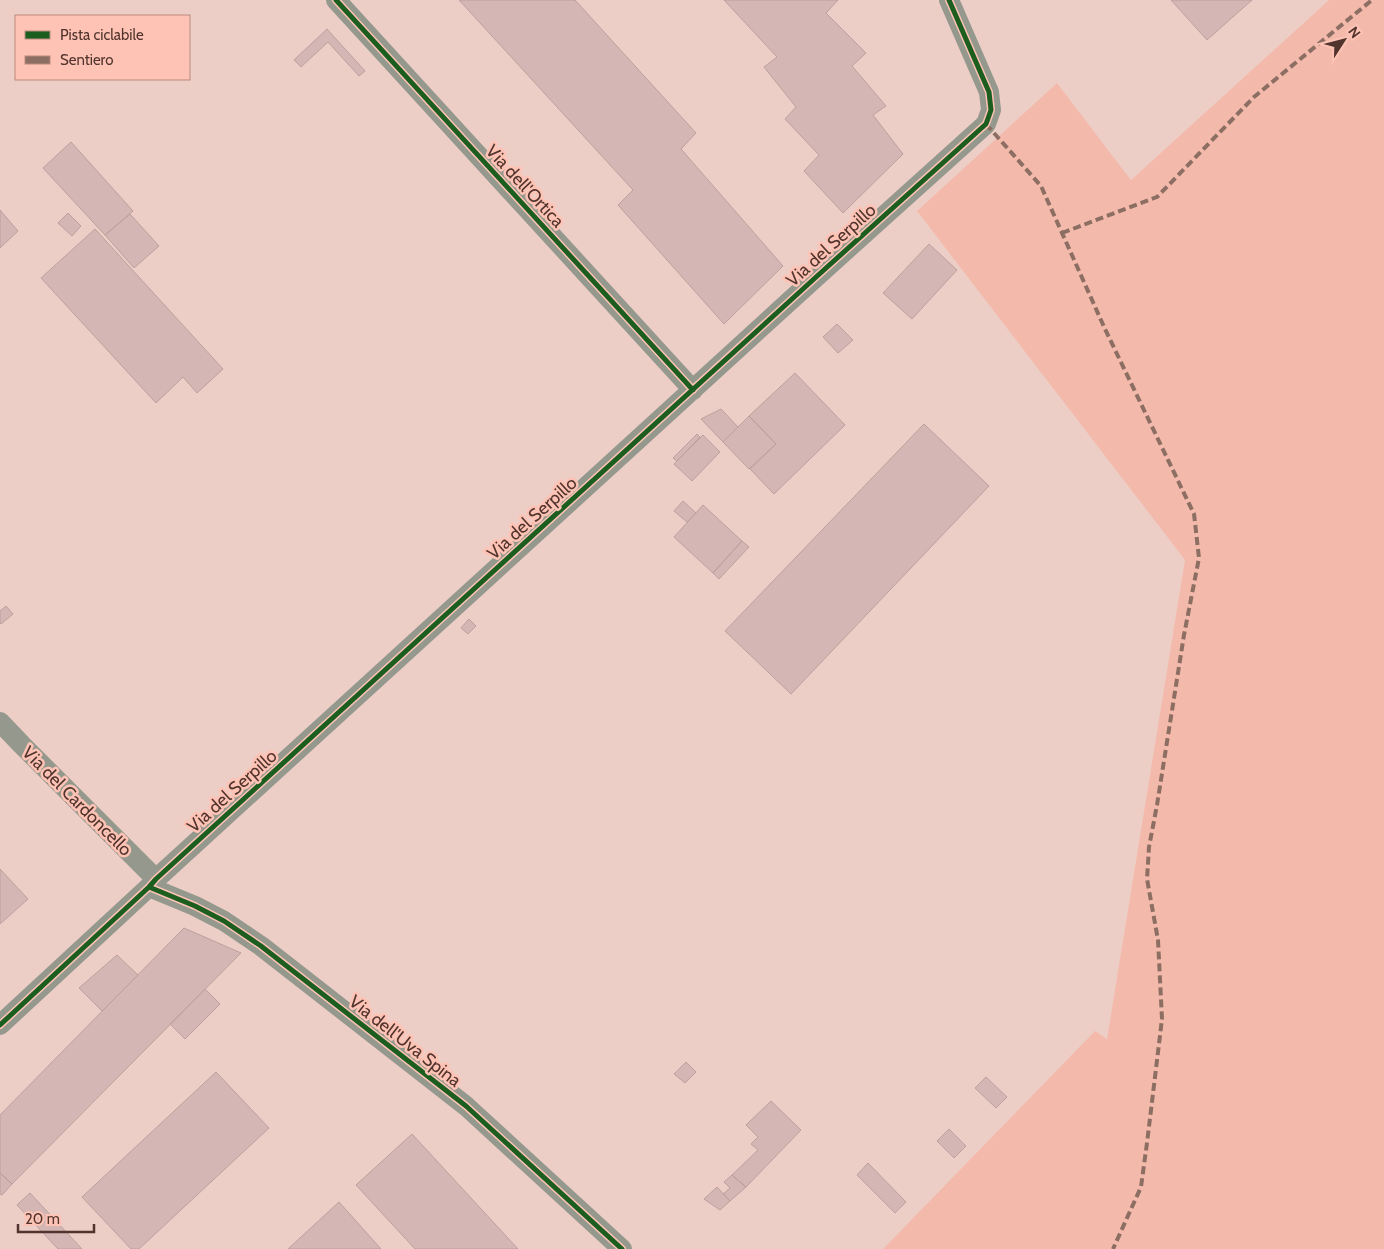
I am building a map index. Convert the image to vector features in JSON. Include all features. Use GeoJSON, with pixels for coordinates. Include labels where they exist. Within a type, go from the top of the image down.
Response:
{"type":"FeatureCollection","features":[{"type":"Feature","properties":{"kind":"street","name":"Via dell'Ortica"},"geometry":{"type":"LineString","coordinates":[[336,0],[693,390]]}},
{"type":"Feature","properties":{"kind":"street","name":"Via del Serpillo"},"geometry":{"type":"LineString","coordinates":[[0,1025],[152,883],[986,124],[991,110],[989,92],[949,0]]}},
{"type":"Feature","properties":{"kind":"street","name":"Via del Cardoncello"},"geometry":{"type":"LineString","coordinates":[[0,722],[152,883]]}},
{"type":"Feature","properties":{"kind":"street","name":"Via dell'Uva Spina"},"geometry":{"type":"LineString","coordinates":[[152,883],[224,921],[261,946],[466,1106],[622,1249]]}},
{"type":"Feature","properties":{"kind":"shaded area"},"geometry":{"type":"Polygon","coordinates":[[[1329,0],[1384,0],[1384,1249],[883,1249],[1095,1031],[1107,1039],[1185,560],[917,211],[1057,83],[1131,180],[1329,0]]]}},
{"type":"Feature","properties":{"kind":"building"},"geometry":{"type":"Polygon","coordinates":[[[459,0],[575,0],[696,133],[681,149],[783,266],[724,324],[618,205],[633,190],[459,0]]]}},
{"type":"Feature","properties":{"kind":"building"},"geometry":{"type":"Polygon","coordinates":[[[724,0],[838,0],[826,13],[866,53],[852,66],[886,106],[873,115],[903,154],[843,213],[804,171],[819,155],[785,119],[796,107],[764,67],[777,57],[724,0]]]}},
{"type":"Feature","properties":{"kind":"building"},"geometry":{"type":"Polygon","coordinates":[[[1171,0],[1252,0],[1207,40],[1171,0]]]}},
{"type":"Feature","properties":{"kind":"building"},"geometry":{"type":"Polygon","coordinates":[[[327,29],[365,71],[359,76],[328,42],[301,67],[294,60],[327,29]]]}},
{"type":"Feature","properties":{"kind":"building"},"geometry":{"type":"Polygon","coordinates":[[[71,142],[133,211],[105,235],[43,168],[71,142]]]}},
{"type":"Feature","properties":{"kind":"building"},"geometry":{"type":"Polygon","coordinates":[[[0,210],[18,231],[0,248],[0,210]]]}},
{"type":"Feature","properties":{"kind":"building"},"geometry":{"type":"Polygon","coordinates":[[[68,213],[81,226],[72,236],[58,223],[68,213]]]}},
{"type":"Feature","properties":{"kind":"building"},"geometry":{"type":"Polygon","coordinates":[[[130,214],[159,246],[134,268],[105,235],[130,214]]]}},
{"type":"Feature","properties":{"kind":"building"},"geometry":{"type":"Polygon","coordinates":[[[95,229],[223,369],[197,393],[183,377],[156,403],[41,278],[95,229]]]}},
{"type":"Feature","properties":{"kind":"building"},"geometry":{"type":"Polygon","coordinates":[[[929,244],[957,270],[912,319],[883,293],[929,244]]]}},
{"type":"Feature","properties":{"kind":"building"},"geometry":{"type":"Polygon","coordinates":[[[837,324],[853,340],[838,353],[823,337],[837,324]]]}},
{"type":"Feature","properties":{"kind":"building"},"geometry":{"type":"Polygon","coordinates":[[[795,373],[845,425],[774,494],[750,469],[776,444],[749,416],[795,373]]]}},
{"type":"Feature","properties":{"kind":"building"},"geometry":{"type":"Polygon","coordinates":[[[721,409],[738,427],[723,442],[701,419],[721,409]]]}},
{"type":"Feature","properties":{"kind":"building"},"geometry":{"type":"Polygon","coordinates":[[[749,416],[776,444],[749,469],[723,442],[749,416]]]}},
{"type":"Feature","properties":{"kind":"building"},"geometry":{"type":"Polygon","coordinates":[[[924,424],[989,486],[791,694],[725,631],[924,424]]]}},
{"type":"Feature","properties":{"kind":"building"},"geometry":{"type":"Polygon","coordinates":[[[697,434],[700,437],[677,461],[673,458],[697,434]]]}},
{"type":"Feature","properties":{"kind":"building"},"geometry":{"type":"Polygon","coordinates":[[[703,435],[720,452],[692,481],[674,464],[703,435]]]}},
{"type":"Feature","properties":{"kind":"building"},"geometry":{"type":"Polygon","coordinates":[[[683,501],[696,513],[687,522],[674,511],[683,501]]]}},
{"type":"Feature","properties":{"kind":"building"},"geometry":{"type":"Polygon","coordinates":[[[703,505],[742,541],[713,573],[674,537],[703,505]]]}},
{"type":"Feature","properties":{"kind":"building"},"geometry":{"type":"Polygon","coordinates":[[[742,541],[749,547],[719,579],[713,573],[742,541]]]}},
{"type":"Feature","properties":{"kind":"building"},"geometry":{"type":"Polygon","coordinates":[[[6,606],[13,614],[1,624],[0,611],[6,606]]]}},
{"type":"Feature","properties":{"kind":"building"},"geometry":{"type":"Polygon","coordinates":[[[469,619],[476,626],[468,634],[461,628],[469,619]]]}},
{"type":"Feature","properties":{"kind":"building"},"geometry":{"type":"Polygon","coordinates":[[[0,869],[28,899],[0,924],[0,869]]]}},
{"type":"Feature","properties":{"kind":"building"},"geometry":{"type":"Polygon","coordinates":[[[184,928],[241,953],[12,1184],[0,1173],[0,1115],[184,928]]]}},
{"type":"Feature","properties":{"kind":"building"},"geometry":{"type":"Polygon","coordinates":[[[117,955],[138,975],[102,1011],[79,988],[117,955]]]}},
{"type":"Feature","properties":{"kind":"building"},"geometry":{"type":"Polygon","coordinates":[[[205,989],[220,1004],[185,1039],[170,1024],[205,989]]]}},
{"type":"Feature","properties":{"kind":"building"},"geometry":{"type":"Polygon","coordinates":[[[686,1062],[696,1072],[685,1083],[674,1074],[686,1062]]]}},
{"type":"Feature","properties":{"kind":"building"},"geometry":{"type":"Polygon","coordinates":[[[216,1072],[269,1128],[139,1249],[131,1249],[82,1197],[216,1072]]]}},
{"type":"Feature","properties":{"kind":"building"},"geometry":{"type":"Polygon","coordinates":[[[986,1077],[1007,1097],[996,1108],[975,1088],[986,1077]]]}},
{"type":"Feature","properties":{"kind":"building"},"geometry":{"type":"Polygon","coordinates":[[[771,1101],[801,1130],[746,1187],[732,1175],[758,1150],[751,1144],[758,1137],[746,1125],[771,1101]]]}},
{"type":"Feature","properties":{"kind":"building"},"geometry":{"type":"Polygon","coordinates":[[[949,1129],[966,1146],[954,1158],[937,1141],[949,1129]]]}},
{"type":"Feature","properties":{"kind":"building"},"geometry":{"type":"Polygon","coordinates":[[[412,1134],[518,1249],[415,1249],[356,1185],[412,1134]]]}},
{"type":"Feature","properties":{"kind":"building"},"geometry":{"type":"Polygon","coordinates":[[[868,1163],[906,1202],[895,1213],[857,1175],[868,1163]]]}},
{"type":"Feature","properties":{"kind":"building"},"geometry":{"type":"Polygon","coordinates":[[[0,1173],[12,1184],[2,1195],[0,1194],[0,1173]]]}},
{"type":"Feature","properties":{"kind":"building"},"geometry":{"type":"Polygon","coordinates":[[[732,1175],[746,1187],[730,1201],[723,1194],[730,1188],[724,1182],[732,1175]]]}},
{"type":"Feature","properties":{"kind":"building"},"geometry":{"type":"Polygon","coordinates":[[[717,1187],[730,1201],[720,1210],[704,1199],[717,1187]]]}},
{"type":"Feature","properties":{"kind":"building"},"geometry":{"type":"Polygon","coordinates":[[[30,1193],[82,1249],[58,1249],[17,1205],[30,1193]]]}},
{"type":"Feature","properties":{"kind":"building"},"geometry":{"type":"Polygon","coordinates":[[[339,1202],[381,1249],[288,1249],[339,1202]]]}},
{"type":"Feature","properties":{"kind":"marked path"},"geometry":{"type":"LineString","coordinates":[[1062,233],[1157,197],[1254,97],[1372,0]]}},
{"type":"Feature","properties":{"kind":"marked path"},"geometry":{"type":"LineString","coordinates":[[986,124],[1041,186],[1105,329],[1194,514],[1199,558],[1184,635],[1149,847],[1147,879],[1158,940],[1162,1019],[1147,1143],[1141,1187],[1113,1249]]}},
{"type":"Feature","properties":{"kind":"cycle path"},"geometry":{"type":"LineString","coordinates":[[336,0],[693,390]]}},
{"type":"Feature","properties":{"kind":"cycle path"},"geometry":{"type":"LineString","coordinates":[[0,1025],[156,879],[986,124],[991,110],[989,92],[949,0]]}},
{"type":"Feature","properties":{"kind":"cycle path"},"geometry":{"type":"LineString","coordinates":[[149,887],[195,906],[224,921],[261,946],[466,1106],[622,1249]]}}]}
